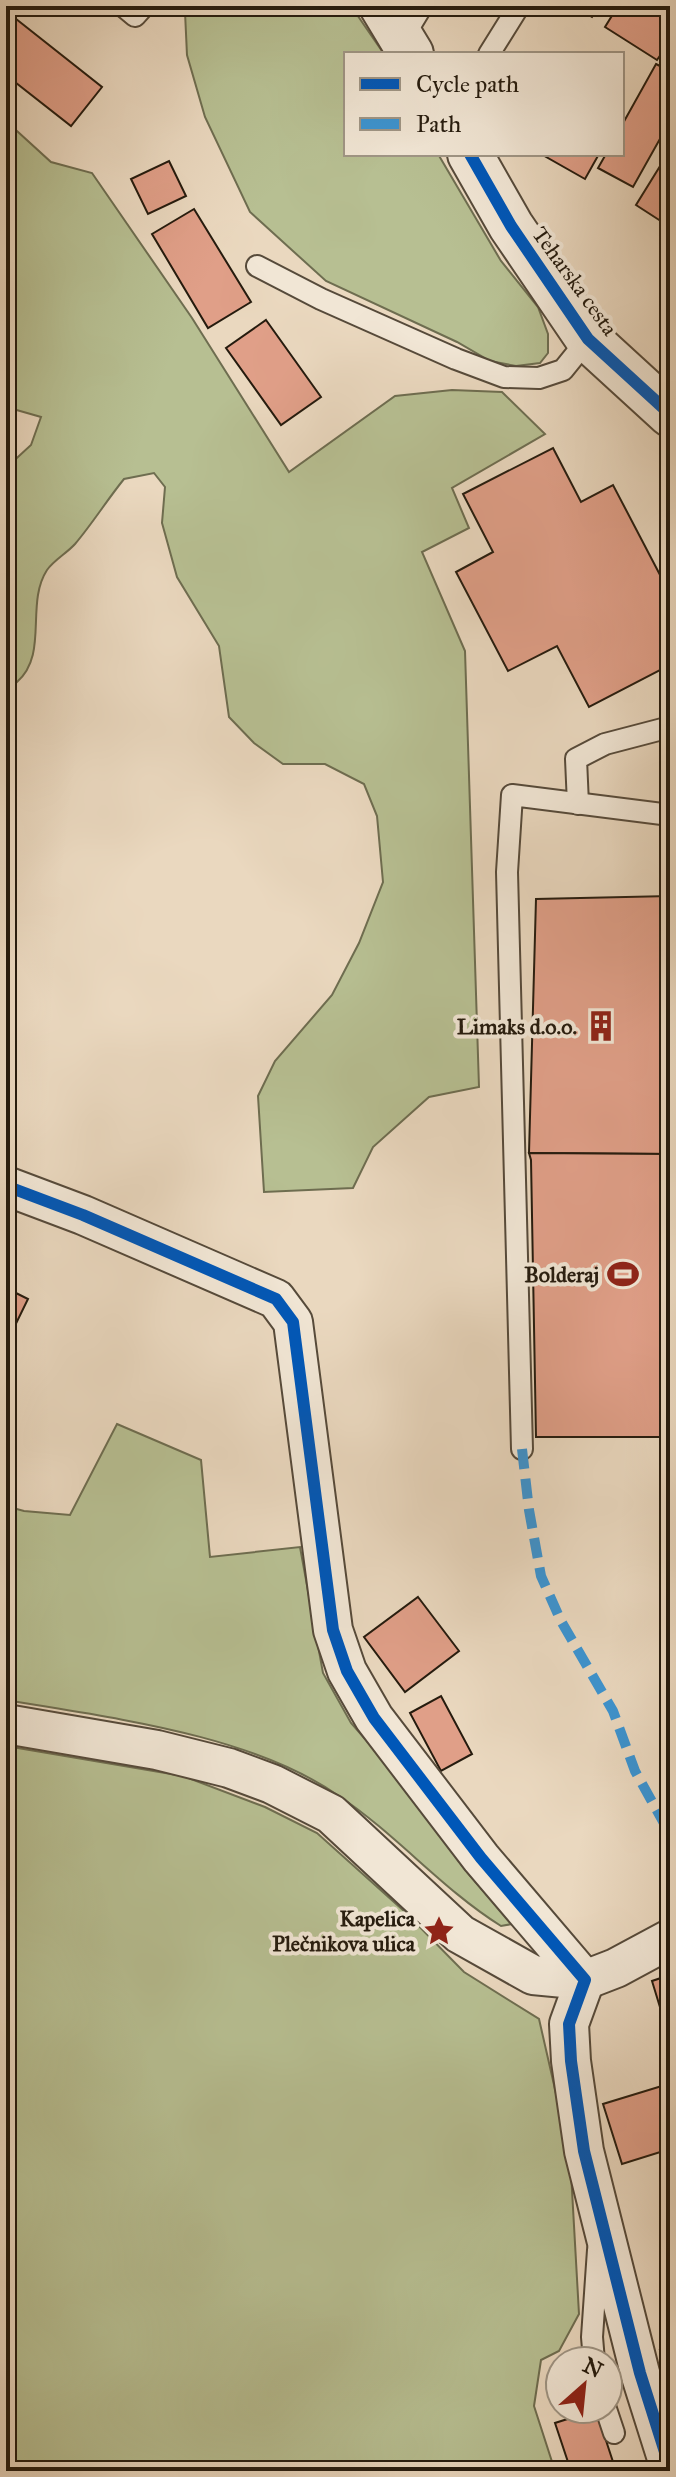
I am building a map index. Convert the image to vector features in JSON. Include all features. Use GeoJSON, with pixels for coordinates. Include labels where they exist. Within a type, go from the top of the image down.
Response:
{"type":"FeatureCollection","features":[{"type":"Feature","properties":{"kind":"street","name":"Teharska cesta"},"geometry":{"type":"LineString","coordinates":[[471,156],[511,226],[588,339],[670,414]]}},
{"type":"Feature","properties":{"kind":"street"},"geometry":{"type":"LineString","coordinates":[[6,1186],[83,1215],[276,1299],[293,1322],[333,1630],[347,1671],[374,1718],[472,1847],[585,1980]]}},
{"type":"Feature","properties":{"kind":"street"},"geometry":{"type":"LineString","coordinates":[[6,1724],[157,1750],[229,1768],[272,1784],[331,1814],[460,1934],[533,1975],[585,1980],[616,1968],[670,1939]]}},
{"type":"Feature","properties":{"kind":"street"},"geometry":{"type":"LineString","coordinates":[[585,1980],[569,2024],[584,2151],[640,2373],[663,2422],[670,2468]]}},
{"type":"Feature","properties":{"kind":"lane"},"geometry":{"type":"LineString","coordinates":[[123,6],[135,16],[144,6]]}},
{"type":"Feature","properties":{"kind":"lane"},"geometry":{"type":"LineString","coordinates":[[490,52],[519,6]]}},
{"type":"Feature","properties":{"kind":"lane"},"geometry":{"type":"LineString","coordinates":[[257,266],[402,335],[504,377],[539,378],[563,370],[588,339]]}},
{"type":"Feature","properties":{"kind":"lane"},"geometry":{"type":"LineString","coordinates":[[578,804],[576,759],[605,744],[670,727]]}},
{"type":"Feature","properties":{"kind":"lane"},"geometry":{"type":"LineString","coordinates":[[522,1449],[507,872],[512,795],[670,815]]}},
{"type":"Feature","properties":{"kind":"lane"},"geometry":{"type":"LineString","coordinates":[[593,2345],[601,2214]]}},
{"type":"Feature","properties":{"kind":"lane"},"geometry":{"type":"LineString","coordinates":[[611,2425],[614,2433]]}},
{"type":"Feature","properties":{"kind":"green space"},"geometry":{"type":"Polygon","coordinates":[[[187,6],[351,6],[383,52],[344,52],[344,156],[439,156],[501,261],[538,307],[548,334],[548,353],[540,363],[516,366],[490,361],[457,342],[326,281],[250,212],[205,117],[187,55],[187,6]]]}},
{"type":"Feature","properties":{"kind":"green space"},"geometry":{"type":"Polygon","coordinates":[[[6,121],[51,162],[92,173],[192,318],[289,472],[395,396],[452,390],[502,392],[545,434],[452,488],[469,528],[422,552],[465,651],[479,1087],[429,1097],[373,1147],[353,1188],[264,1192],[258,1096],[275,1061],[332,995],[359,943],[383,882],[377,816],[364,784],[325,764],[283,764],[254,743],[229,717],[219,646],[177,577],[162,523],[165,487],[154,473],[124,479],[75,544],[47,570],[38,598],[35,643],[27,671],[17,682],[6,676],[6,468],[31,445],[41,417],[6,407],[6,121]]]}},
{"type":"Feature","properties":{"kind":"green space"},"geometry":{"type":"Polygon","coordinates":[[[117,1424],[201,1460],[210,1557],[300,1547],[323,1673],[351,1723],[386,1763],[467,1872],[512,1924],[501,1926],[479,1911],[339,1796],[264,1757],[222,1743],[134,1722],[6,1700],[6,1506],[24,1511],[70,1515],[117,1424]]]}},
{"type":"Feature","properties":{"kind":"green space"},"geometry":{"type":"Polygon","coordinates":[[[6,1746],[183,1776],[265,1807],[317,1833],[404,1911],[464,1972],[539,2019],[570,2155],[579,2314],[562,2345],[544,2345],[544,2358],[541,2360],[534,2406],[555,2471],[454,2471],[451,2464],[426,2471],[6,2471],[6,1746]]]}},
{"type":"Feature","properties":{"kind":"building"},"geometry":{"type":"Polygon","coordinates":[[[574,6],[599,6],[592,17],[574,6]]]}},
{"type":"Feature","properties":{"kind":"building"},"geometry":{"type":"Polygon","coordinates":[[[618,6],[670,6],[670,41],[657,60],[605,27],[618,6]]]}},
{"type":"Feature","properties":{"kind":"building"},"geometry":{"type":"Polygon","coordinates":[[[6,11],[102,87],[71,126],[6,75],[6,11]]]}},
{"type":"Feature","properties":{"kind":"building"},"geometry":{"type":"Polygon","coordinates":[[[656,64],[670,71],[670,121],[633,187],[598,168],[605,156],[624,156],[624,121],[656,64]]]}},
{"type":"Feature","properties":{"kind":"building"},"geometry":{"type":"Polygon","coordinates":[[[670,150],[670,227],[636,205],[670,150]]]}},
{"type":"Feature","properties":{"kind":"building"},"geometry":{"type":"Polygon","coordinates":[[[545,156],[598,156],[585,179],[545,156]]]}},
{"type":"Feature","properties":{"kind":"building"},"geometry":{"type":"Polygon","coordinates":[[[169,161],[186,196],[148,214],[131,179],[169,161]]]}},
{"type":"Feature","properties":{"kind":"building"},"geometry":{"type":"Polygon","coordinates":[[[194,209],[251,302],[208,328],[152,234],[194,209]]]}},
{"type":"Feature","properties":{"kind":"building"},"geometry":{"type":"Polygon","coordinates":[[[266,320],[321,397],[281,425],[226,348],[266,320]]]}},
{"type":"Feature","properties":{"kind":"building"},"geometry":{"type":"Polygon","coordinates":[[[553,448],[581,502],[613,485],[670,594],[670,612],[663,616],[670,629],[670,665],[589,707],[557,646],[508,671],[456,572],[493,552],[463,494],[553,448]]]}},
{"type":"Feature","properties":{"kind":"building","name":"Limaks d.o.o."},"geometry":{"type":"Polygon","coordinates":[[[670,896],[670,1154],[529,1153],[536,899],[670,896]]]}},
{"type":"Feature","properties":{"kind":"building","name":"Bolderaj"},"geometry":{"type":"Polygon","coordinates":[[[529,1153],[670,1154],[670,1437],[536,1437],[529,1153]]]}},
{"type":"Feature","properties":{"kind":"building"},"geometry":{"type":"Polygon","coordinates":[[[6,1288],[28,1299],[6,1344],[6,1288]]]}},
{"type":"Feature","properties":{"kind":"building"},"geometry":{"type":"Polygon","coordinates":[[[418,1597],[459,1651],[405,1692],[364,1637],[418,1597]]]}},
{"type":"Feature","properties":{"kind":"building"},"geometry":{"type":"Polygon","coordinates":[[[441,1696],[472,1754],[441,1771],[410,1713],[441,1696]]]}},
{"type":"Feature","properties":{"kind":"building"},"geometry":{"type":"Polygon","coordinates":[[[670,1975],[670,2040],[652,1981],[670,1975]]]}},
{"type":"Feature","properties":{"kind":"building"},"geometry":{"type":"Polygon","coordinates":[[[665,2085],[670,2103],[670,2149],[622,2164],[603,2104],[665,2085]]]}},
{"type":"Feature","properties":{"kind":"building"},"geometry":{"type":"Polygon","coordinates":[[[670,2347],[670,2376],[660,2350],[670,2347]]]}},
{"type":"Feature","properties":{"kind":"building"},"geometry":{"type":"Polygon","coordinates":[[[556,2425],[601,2425],[616,2471],[571,2471],[556,2425]]]}},
{"type":"Feature","properties":{"kind":"marked path"},"geometry":{"type":"LineString","coordinates":[[522,1449],[541,1576],[561,1621],[613,1711],[635,1771],[670,1834]]}},
{"type":"Feature","properties":{"kind":"cycle path"},"geometry":{"type":"LineString","coordinates":[[471,156],[511,226],[588,339],[670,414]]}},
{"type":"Feature","properties":{"kind":"cycle path"},"geometry":{"type":"LineString","coordinates":[[6,1186],[83,1215],[276,1299],[293,1322],[333,1630],[347,1671],[374,1718],[481,1858],[585,1980],[569,2024],[584,2151],[640,2373],[670,2468]]}},
{"type":"Feature","properties":{"kind":"place","name":"Limaks d.o.o."},"geometry":{"type":"Point","coordinates":[601,1026]}},
{"type":"Feature","properties":{"kind":"place","name":"Bolderaj"},"geometry":{"type":"Point","coordinates":[623,1274]}},
{"type":"Feature","properties":{"kind":"place","name":"Kapelica Plečnikova ulica"},"geometry":{"type":"Point","coordinates":[439,1931]}}]}
